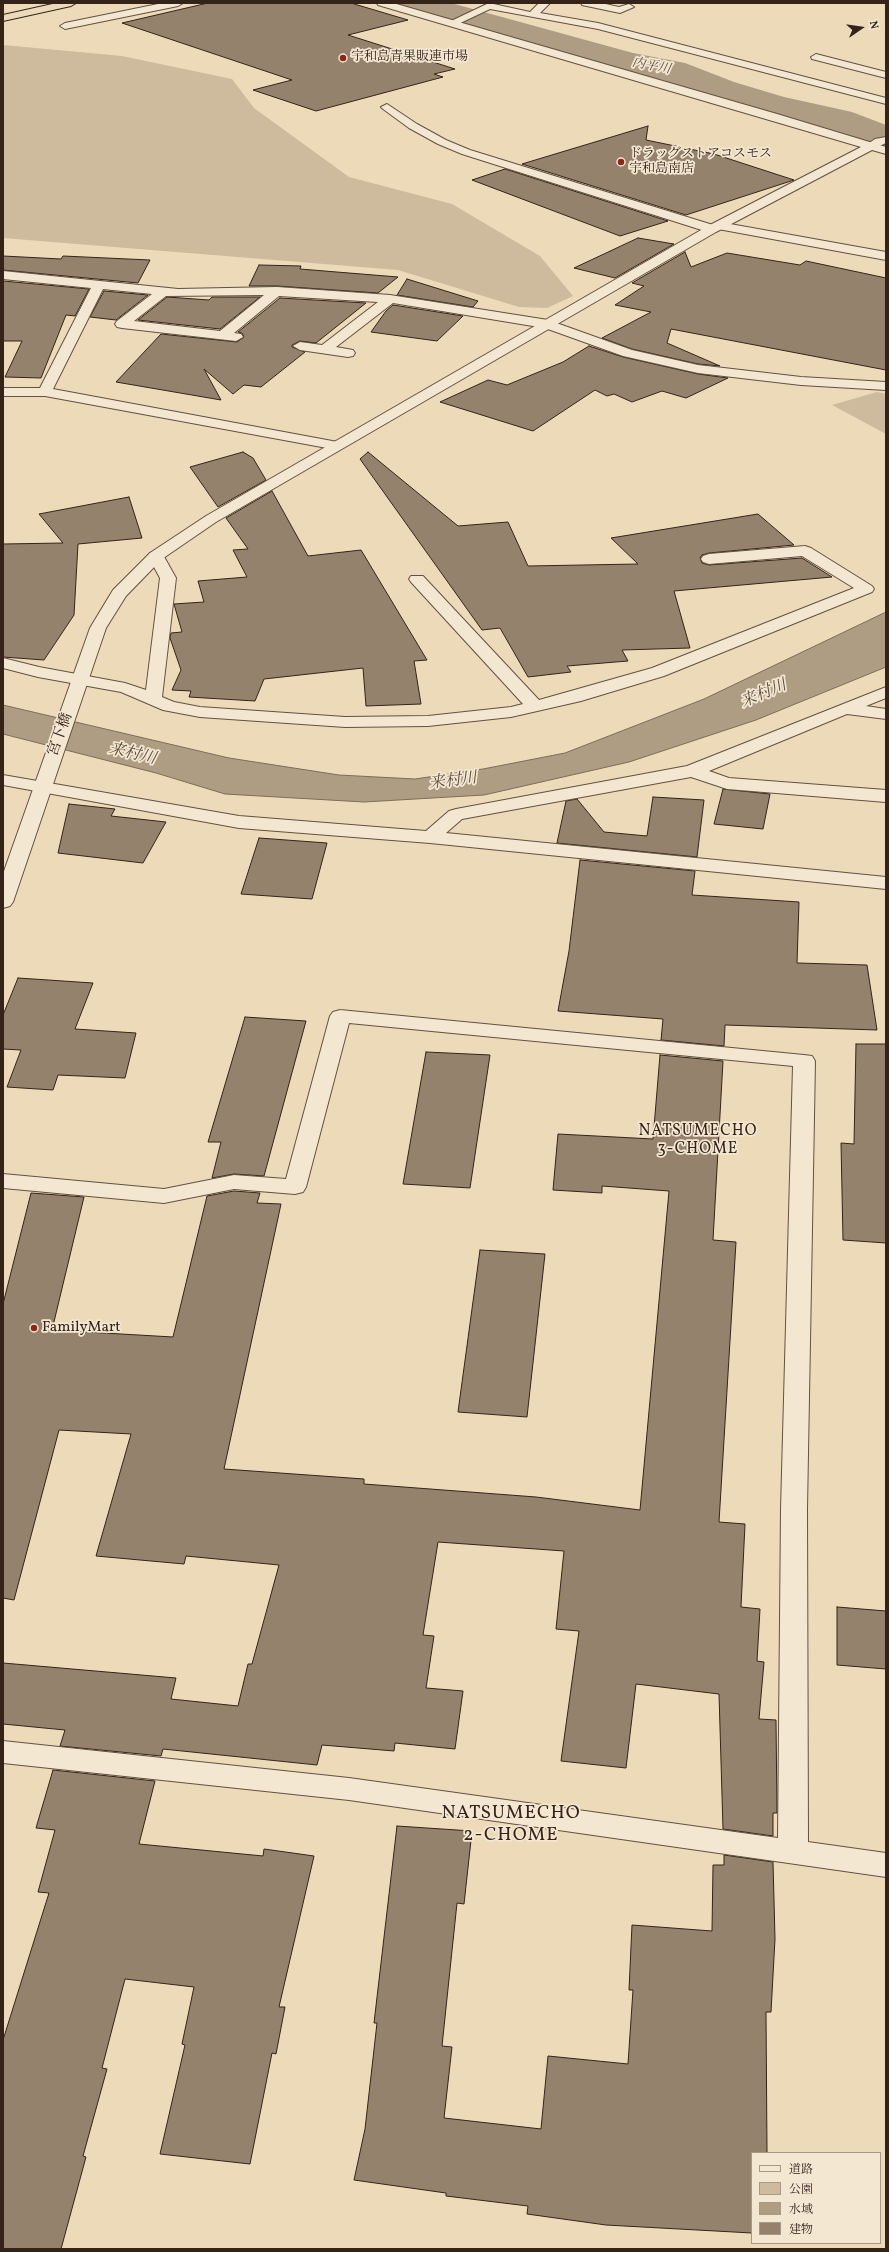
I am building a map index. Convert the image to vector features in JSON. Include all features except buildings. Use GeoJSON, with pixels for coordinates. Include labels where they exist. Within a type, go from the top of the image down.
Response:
{"type":"FeatureCollection","features":[{"type":"Feature","properties":{"kind":"highway"},"geometry":{"type":"LineString","coordinates":[[3,18],[71,3]]}},
{"type":"Feature","properties":{"kind":"street"},"geometry":{"type":"LineString","coordinates":[[65,26],[178,3]]}},
{"type":"Feature","properties":{"kind":"street"},"geometry":{"type":"LineString","coordinates":[[382,3],[457,21],[878,142],[886,151]]}},
{"type":"Feature","properties":{"kind":"street"},"geometry":{"type":"LineString","coordinates":[[532,15],[545,3]]}},
{"type":"Feature","properties":{"kind":"street"},"geometry":{"type":"LineString","coordinates":[[586,3],[620,10],[629,7]]}},
{"type":"Feature","properties":{"kind":"street"},"geometry":{"type":"LineString","coordinates":[[457,21],[490,5],[532,15],[598,26],[886,101]]}},
{"type":"Feature","properties":{"kind":"street"},"geometry":{"type":"LineString","coordinates":[[816,57],[886,75]]}},
{"type":"Feature","properties":{"kind":"street"},"geometry":{"type":"LineString","coordinates":[[387,107],[425,132],[466,152],[716,227],[886,256]]}},
{"type":"Feature","properties":{"kind":"street","name":"宮下橋"},"geometry":{"type":"LineString","coordinates":[[3,902],[43,782],[98,628],[119,593],[156,556],[211,519],[716,227],[878,142]]}},
{"type":"Feature","properties":{"kind":"street"},"geometry":{"type":"LineString","coordinates":[[3,275],[163,292],[278,292],[390,299],[548,324],[628,353],[698,369],[801,381],[886,386]]}},
{"type":"Feature","properties":{"kind":"street"},"geometry":{"type":"LineString","coordinates":[[45,392],[98,286]]}},
{"type":"Feature","properties":{"kind":"street"},"geometry":{"type":"LineString","coordinates":[[163,292],[122,324],[229,336],[278,292]]}},
{"type":"Feature","properties":{"kind":"street"},"geometry":{"type":"LineString","coordinates":[[325,349],[390,299]]}},
{"type":"Feature","properties":{"kind":"street"},"geometry":{"type":"LineString","coordinates":[[300,346],[348,353]]}},
{"type":"Feature","properties":{"kind":"street"},"geometry":{"type":"LineString","coordinates":[[3,392],[45,392],[338,446]]}},
{"type":"Feature","properties":{"kind":"street"},"geometry":{"type":"LineString","coordinates":[[3,663],[38,672],[78,686],[125,688],[153,701],[169,706],[200,712],[345,722],[428,721],[511,712],[575,697],[658,672],[866,589],[805,551],[709,559]]}},
{"type":"Feature","properties":{"kind":"street"},"geometry":{"type":"LineString","coordinates":[[153,701],[168,578],[156,556]]}},
{"type":"Feature","properties":{"kind":"street"},"geometry":{"type":"LineString","coordinates":[[417,579],[535,706]]}},
{"type":"Feature","properties":{"kind":"street"},"geometry":{"type":"LineString","coordinates":[[430,837],[456,816],[692,772],[886,692]]}},
{"type":"Feature","properties":{"kind":"street"},"geometry":{"type":"LineString","coordinates":[[847,709],[886,714]]}},
{"type":"Feature","properties":{"kind":"street"},"geometry":{"type":"LineString","coordinates":[[692,772],[727,783],[886,796]]}},
{"type":"Feature","properties":{"kind":"street"},"geometry":{"type":"LineString","coordinates":[[3,780],[43,782],[239,822],[430,837],[886,883]]}},
{"type":"Feature","properties":{"kind":"street"},"geometry":{"type":"LineString","coordinates":[[3,1181],[164,1196],[234,1182],[295,1187],[340,1016],[804,1061],[794,1501],[793,1853]]}},
{"type":"Feature","properties":{"kind":"street"},"geometry":{"type":"LineString","coordinates":[[3,1752],[349,1789],[886,1865]]}},
{"type":"Feature","properties":{"kind":"green space"},"geometry":{"type":"Polygon","coordinates":[[[3,45],[122,56],[232,79],[254,108],[349,177],[452,204],[540,256],[573,296],[547,308],[519,307],[398,270],[3,238],[3,45]]]}},
{"type":"Feature","properties":{"kind":"green space"},"geometry":{"type":"Polygon","coordinates":[[[877,392],[886,394],[886,434],[832,405],[877,392]]]}},
{"type":"Feature","properties":{"kind":"water","name":"来村川"},"geometry":{"type":"Polygon","coordinates":[[[886,612],[886,667],[756,720],[629,762],[484,795],[364,802],[225,794],[156,773],[3,734],[3,705],[229,758],[339,775],[415,779],[483,769],[565,753],[704,699],[886,612]]]}},
{"type":"Feature","properties":{"kind":"waterway","name":"内平川"},"geometry":{"type":"LineString","coordinates":[[413,3],[629,63],[672,71],[721,90],[776,107],[838,120],[886,138]]}},
{"type":"Feature","properties":{"kind":"place","name":"宇和島青果販連市場"},"geometry":{"type":"Point","coordinates":[343,58]}},
{"type":"Feature","properties":{"kind":"place","name":"ドラッグストアコスモス 宇和島南店"},"geometry":{"type":"Point","coordinates":[621,162]}},
{"type":"Feature","properties":{"kind":"place","name":"FamilyMart"},"geometry":{"type":"Point","coordinates":[34,1328]}},
{"type":"Feature","properties":{"kind":"district","name":"NATSUMECHO 3-CHOME"},"geometry":{"type":"Point","coordinates":[698,1141]}},
{"type":"Feature","properties":{"kind":"district","name":"NATSUMECHO 2-CHOME"},"geometry":{"type":"Point","coordinates":[511,1826]}}]}
